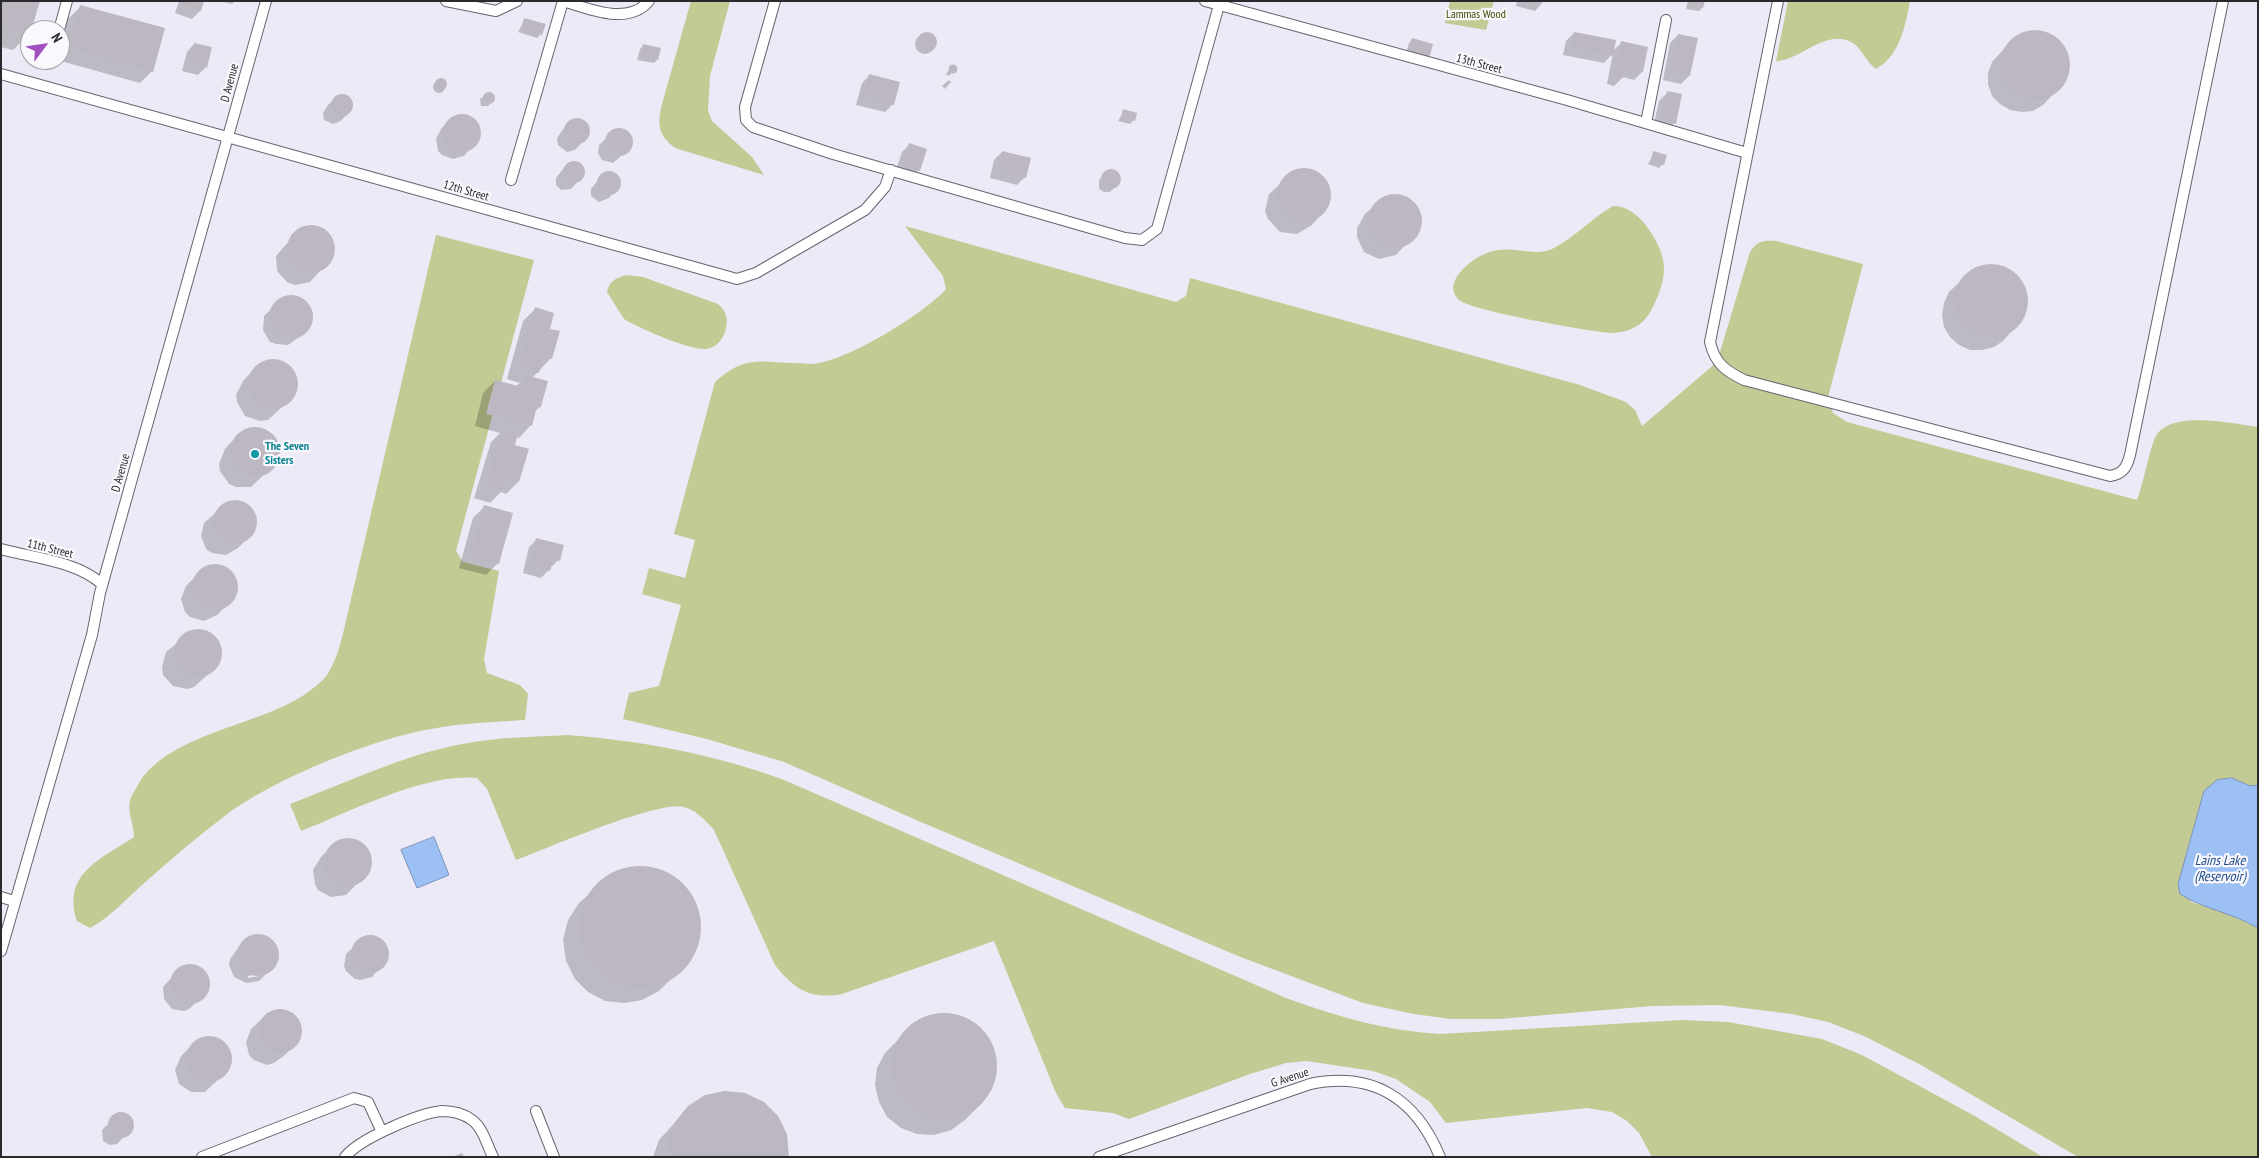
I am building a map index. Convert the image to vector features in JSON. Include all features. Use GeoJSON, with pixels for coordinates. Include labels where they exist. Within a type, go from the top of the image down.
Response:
{"type":"FeatureCollection","features":[{"type":"Feature","properties":{"kind":"lane"},"geometry":{"type":"LineString","coordinates":[[62,20],[67,1]]}},
{"type":"Feature","properties":{"kind":"lane","name":"D Avenue"},"geometry":{"type":"LineString","coordinates":[[1,951],[92,635],[102,584],[266,1]]}},
{"type":"Feature","properties":{"kind":"lane"},"geometry":{"type":"LineString","coordinates":[[446,1],[496,12],[517,1]]}},
{"type":"Feature","properties":{"kind":"lane"},"geometry":{"type":"LineString","coordinates":[[511,180],[564,1],[603,13],[615,14],[631,13],[645,6],[649,1]]}},
{"type":"Feature","properties":{"kind":"lane"},"geometry":{"type":"LineString","coordinates":[[775,1],[745,108],[746,120],[753,127],[890,170],[1125,238],[1142,240],[1157,229],[1219,5]]}},
{"type":"Feature","properties":{"kind":"lane","name":"13th Street"},"geometry":{"type":"LineString","coordinates":[[1204,1],[1646,123],[1747,153]]}},
{"type":"Feature","properties":{"kind":"lane"},"geometry":{"type":"LineString","coordinates":[[1778,1],[1710,342],[1713,354],[1725,370],[1744,380],[2101,475],[2118,474],[2125,469],[2130,455],[2223,1]]}},
{"type":"Feature","properties":{"kind":"lane"},"geometry":{"type":"LineString","coordinates":[[1646,123],[1666,20]]}},
{"type":"Feature","properties":{"kind":"lane","name":"12th Street"},"geometry":{"type":"LineString","coordinates":[[1,74],[738,279],[756,273],[860,214],[880,195],[885,187],[890,170]]}},
{"type":"Feature","properties":{"kind":"lane","name":"11th Street"},"geometry":{"type":"LineString","coordinates":[[1,549],[74,568],[92,575],[102,584]]}},
{"type":"Feature","properties":{"kind":"lane"},"geometry":{"type":"LineString","coordinates":[[1,898],[14,901]]}},
{"type":"Feature","properties":{"kind":"lane","name":"G Avenue"},"geometry":{"type":"LineString","coordinates":[[1099,1157],[1123,1152],[1310,1084],[1343,1080],[1370,1085],[1404,1103],[1421,1120],[1440,1157]]}},
{"type":"Feature","properties":{"kind":"lane"},"geometry":{"type":"LineString","coordinates":[[202,1157],[354,1098],[368,1102],[382,1132]]}},
{"type":"Feature","properties":{"kind":"lane"},"geometry":{"type":"LineString","coordinates":[[536,1111],[554,1157]]}},
{"type":"Feature","properties":{"kind":"lane"},"geometry":{"type":"LineString","coordinates":[[345,1157],[359,1143],[382,1132],[434,1113],[451,1112],[472,1120],[483,1135],[492,1157]]}},
{"type":"Feature","properties":{"kind":"green space"},"geometry":{"type":"Polygon","coordinates":[[[691,1],[730,1],[710,76],[708,110],[712,121],[752,157],[764,175],[675,148],[662,134],[659,123],[660,111],[691,1]]]}},
{"type":"Feature","properties":{"kind":"green space","name":"Lammas Wood"},"geometry":{"type":"Polygon","coordinates":[[[1450,1],[1494,1],[1486,30],[1445,23],[1450,1]]]}},
{"type":"Feature","properties":{"kind":"green space"},"geometry":{"type":"Polygon","coordinates":[[[1788,1],[1910,1],[1906,21],[1896,48],[1891,56],[1876,69],[1853,43],[1843,39],[1824,41],[1795,56],[1776,61],[1788,1]]]}},
{"type":"Feature","properties":{"kind":"green space"},"geometry":{"type":"Polygon","coordinates":[[[1613,206],[1627,209],[1644,223],[1657,243],[1662,256],[1664,268],[1661,286],[1645,320],[1635,327],[1612,333],[1579,329],[1485,310],[1459,300],[1456,296],[1453,287],[1457,277],[1461,271],[1483,254],[1506,250],[1536,252],[1554,248],[1613,206]]]}},
{"type":"Feature","properties":{"kind":"green space"},"geometry":{"type":"Polygon","coordinates":[[[905,226],[1176,302],[1186,296],[1190,278],[1580,385],[1626,402],[1635,410],[1642,426],[1717,362],[1750,252],[1755,245],[1761,242],[1776,241],[1863,264],[1828,397],[1833,413],[1847,422],[2137,500],[2154,440],[2161,430],[2172,424],[2201,420],[2258,427],[2258,785],[2250,786],[2232,778],[2217,780],[2191,902],[2224,912],[2258,928],[2258,1157],[2078,1157],[1921,1065],[1864,1036],[1828,1022],[1792,1014],[1719,1005],[1652,1006],[1499,1019],[1450,1019],[1414,1014],[1363,1003],[1238,956],[784,762],[707,739],[623,719],[629,693],[659,686],[681,605],[642,594],[649,568],[685,578],[695,540],[674,534],[715,382],[735,368],[753,362],[814,364],[849,353],[905,322],[936,299],[946,289],[943,276],[905,226]]]}},
{"type":"Feature","properties":{"kind":"green space"},"geometry":{"type":"Polygon","coordinates":[[[436,235],[534,260],[456,551],[463,562],[499,571],[484,659],[487,673],[520,685],[528,694],[525,720],[454,725],[407,734],[353,751],[296,775],[246,801],[226,815],[173,858],[110,914],[90,928],[77,921],[74,905],[75,891],[79,879],[97,861],[134,837],[129,809],[130,800],[139,783],[153,766],[171,753],[192,742],[285,706],[304,695],[325,678],[333,663],[343,631],[436,235]]]}},
{"type":"Feature","properties":{"kind":"green space"},"geometry":{"type":"Polygon","coordinates":[[[626,275],[643,277],[718,304],[725,312],[727,321],[722,339],[717,345],[706,349],[689,346],[668,339],[624,319],[607,292],[609,285],[619,277],[626,275]]]}},
{"type":"Feature","properties":{"kind":"green space"},"geometry":{"type":"Polygon","coordinates":[[[568,735],[678,750],[731,763],[784,780],[1286,998],[1342,1017],[1400,1030],[1440,1034],[1682,1020],[1728,1022],[1822,1039],[1862,1055],[1973,1115],[2043,1157],[1652,1157],[1639,1133],[1627,1121],[1612,1112],[1587,1108],[1446,1123],[1430,1102],[1396,1079],[1373,1071],[1307,1061],[1286,1063],[1250,1074],[1129,1119],[1113,1113],[1065,1108],[1056,1093],[994,941],[842,994],[821,995],[804,991],[789,981],[775,965],[714,830],[700,816],[688,808],[671,807],[628,817],[516,860],[487,789],[477,778],[435,781],[412,787],[365,804],[301,831],[290,804],[396,762],[440,749],[488,740],[568,735]]]}},
{"type":"Feature","properties":{"kind":"water","name":"Lains Lake (Reservoir)"},"geometry":{"type":"Polygon","coordinates":[[[2232,778],[2250,786],[2258,785],[2258,928],[2189,899],[2180,894],[2178,884],[2204,791],[2217,780],[2232,778]]]}},
{"type":"Feature","properties":{"kind":"water"},"geometry":{"type":"Polygon","coordinates":[[[434,837],[449,875],[417,888],[401,850],[434,837]]]}},
{"type":"Feature","properties":{"kind":"building"},"geometry":{"type":"Polygon","coordinates":[[[1,1],[40,1],[34,20],[20,20],[20,31],[1,26],[1,1]]]}},
{"type":"Feature","properties":{"kind":"building"},"geometry":{"type":"Polygon","coordinates":[[[183,1],[204,1],[201,11],[182,5],[183,1]]]}},
{"type":"Feature","properties":{"kind":"building"},"geometry":{"type":"Polygon","coordinates":[[[1690,1],[1705,1],[1703,8],[1689,5],[1690,1]]]}},
{"type":"Feature","properties":{"kind":"building"},"geometry":{"type":"Polygon","coordinates":[[[80,5],[165,28],[153,72],[70,49],[70,41],[80,5]]]}},
{"type":"Feature","properties":{"kind":"building"},"geometry":{"type":"Polygon","coordinates":[[[524,18],[546,24],[542,35],[521,29],[524,18]]]}},
{"type":"Feature","properties":{"kind":"building"},"geometry":{"type":"Polygon","coordinates":[[[2042,30],[2055,36],[2064,45],[2068,51],[2070,65],[2068,79],[2060,90],[2049,98],[2028,100],[2021,98],[2010,90],[2002,79],[2000,58],[2002,51],[2010,40],[2021,32],[2042,30]]]}},
{"type":"Feature","properties":{"kind":"building"},"geometry":{"type":"Polygon","coordinates":[[[927,32],[934,35],[937,42],[934,49],[927,52],[920,49],[917,42],[920,35],[927,32]]]}},
{"type":"Feature","properties":{"kind":"building"},"geometry":{"type":"Polygon","coordinates":[[[1574,32],[1616,40],[1613,56],[1571,47],[1574,32]]]}},
{"type":"Feature","properties":{"kind":"building"},"geometry":{"type":"Polygon","coordinates":[[[1678,34],[1698,38],[1690,76],[1670,72],[1678,34]]]}},
{"type":"Feature","properties":{"kind":"building"},"geometry":{"type":"Polygon","coordinates":[[[1412,38],[1433,44],[1429,59],[1408,53],[1412,38]]]}},
{"type":"Feature","properties":{"kind":"building"},"geometry":{"type":"Polygon","coordinates":[[[1621,41],[1648,47],[1643,72],[1625,69],[1623,78],[1614,77],[1621,41]]]}},
{"type":"Feature","properties":{"kind":"building"},"geometry":{"type":"Polygon","coordinates":[[[194,43],[212,47],[207,68],[189,64],[194,43]]]}},
{"type":"Feature","properties":{"kind":"building"},"geometry":{"type":"Polygon","coordinates":[[[643,44],[661,48],[658,60],[640,56],[643,44]]]}},
{"type":"Feature","properties":{"kind":"building"},"geometry":{"type":"Polygon","coordinates":[[[953,64],[958,69],[953,74],[948,69],[953,64]]]}},
{"type":"Feature","properties":{"kind":"building"},"geometry":{"type":"Polygon","coordinates":[[[869,74],[900,82],[894,105],[863,97],[869,74]]]}},
{"type":"Feature","properties":{"kind":"building"},"geometry":{"type":"Polygon","coordinates":[[[439,78],[443,78],[447,84],[443,90],[439,90],[435,86],[435,82],[439,78]]]}},
{"type":"Feature","properties":{"kind":"building"},"geometry":{"type":"Polygon","coordinates":[[[1667,91],[1682,94],[1676,124],[1661,120],[1667,91]]]}},
{"type":"Feature","properties":{"kind":"building"},"geometry":{"type":"Polygon","coordinates":[[[487,92],[491,92],[495,98],[491,104],[487,104],[483,100],[483,96],[487,92]]]}},
{"type":"Feature","properties":{"kind":"building"},"geometry":{"type":"Polygon","coordinates":[[[342,94],[350,97],[353,105],[350,113],[342,116],[334,113],[331,105],[334,97],[342,94]]]}},
{"type":"Feature","properties":{"kind":"building"},"geometry":{"type":"Polygon","coordinates":[[[1123,109],[1137,113],[1135,121],[1121,118],[1123,109]]]}},
{"type":"Feature","properties":{"kind":"building"},"geometry":{"type":"Polygon","coordinates":[[[462,114],[475,120],[481,133],[475,146],[462,152],[449,146],[443,133],[449,120],[462,114]]]}},
{"type":"Feature","properties":{"kind":"building"},"geometry":{"type":"Polygon","coordinates":[[[577,118],[587,121],[590,131],[587,141],[577,144],[567,141],[564,131],[567,121],[577,118]]]}},
{"type":"Feature","properties":{"kind":"building"},"geometry":{"type":"Polygon","coordinates":[[[619,128],[629,132],[633,142],[629,152],[619,156],[609,152],[605,142],[609,132],[619,128]]]}},
{"type":"Feature","properties":{"kind":"building"},"geometry":{"type":"Polygon","coordinates":[[[909,143],[927,149],[920,171],[902,165],[909,143]]]}},
{"type":"Feature","properties":{"kind":"building"},"geometry":{"type":"Polygon","coordinates":[[[1002,151],[1031,158],[1026,178],[997,170],[1002,151]]]}},
{"type":"Feature","properties":{"kind":"building"},"geometry":{"type":"Polygon","coordinates":[[[1653,151],[1667,155],[1664,165],[1651,161],[1653,151]]]}},
{"type":"Feature","properties":{"kind":"building"},"geometry":{"type":"Polygon","coordinates":[[[570,161],[578,161],[585,168],[585,176],[578,183],[570,183],[563,176],[563,168],[570,161]]]}},
{"type":"Feature","properties":{"kind":"building"},"geometry":{"type":"Polygon","coordinates":[[[1299,168],[1309,168],[1319,172],[1327,180],[1331,195],[1327,210],[1319,218],[1309,222],[1299,222],[1289,218],[1281,210],[1277,200],[1277,190],[1281,180],[1289,172],[1299,168]]]}},
{"type":"Feature","properties":{"kind":"building"},"geometry":{"type":"Polygon","coordinates":[[[1107,169],[1115,169],[1121,175],[1121,183],[1115,189],[1107,189],[1101,183],[1101,175],[1107,169]]]}},
{"type":"Feature","properties":{"kind":"building"},"geometry":{"type":"Polygon","coordinates":[[[609,171],[614,172],[620,178],[620,188],[614,194],[609,195],[604,194],[598,188],[597,183],[598,178],[604,172],[609,171]]]}},
{"type":"Feature","properties":{"kind":"building"},"geometry":{"type":"Polygon","coordinates":[[[1395,194],[1405,196],[1414,202],[1420,211],[1422,221],[1420,231],[1414,240],[1405,246],[1395,248],[1385,246],[1376,240],[1370,231],[1368,221],[1370,211],[1376,202],[1385,196],[1395,194]]]}},
{"type":"Feature","properties":{"kind":"building"},"geometry":{"type":"Polygon","coordinates":[[[306,225],[316,225],[328,232],[335,244],[335,254],[328,266],[316,273],[306,273],[298,269],[291,262],[287,254],[287,244],[291,236],[298,229],[306,225]]]}},
{"type":"Feature","properties":{"kind":"building"},"geometry":{"type":"Polygon","coordinates":[[[1991,264],[2012,270],[2022,280],[2028,301],[2022,322],[2012,332],[1991,338],[1970,332],[1960,322],[1954,301],[1960,280],[1970,270],[1991,264]]]}},
{"type":"Feature","properties":{"kind":"building"},"geometry":{"type":"Polygon","coordinates":[[[291,295],[303,299],[309,305],[313,317],[309,329],[303,335],[291,339],[279,335],[273,329],[269,317],[273,305],[279,299],[291,295]]]}},
{"type":"Feature","properties":{"kind":"building"},"geometry":{"type":"Polygon","coordinates":[[[535,307],[554,313],[550,329],[560,331],[552,359],[543,356],[539,373],[518,367],[535,307]]]}},
{"type":"Feature","properties":{"kind":"building"},"geometry":{"type":"Polygon","coordinates":[[[273,359],[291,366],[298,384],[291,402],[273,409],[255,402],[248,384],[255,366],[273,359]]]}},
{"type":"Feature","properties":{"kind":"building"},"geometry":{"type":"Polygon","coordinates":[[[525,375],[548,381],[541,407],[537,406],[532,426],[486,414],[495,380],[522,387],[525,375]]]}},
{"type":"Feature","properties":{"kind":"building","name":"The Seven Sisters"},"geometry":{"type":"Polygon","coordinates":[[[255,427],[264,429],[275,438],[280,452],[278,461],[269,472],[255,477],[246,475],[235,466],[230,452],[232,443],[241,432],[255,427]]]}},
{"type":"Feature","properties":{"kind":"building"},"geometry":{"type":"Polygon","coordinates":[[[503,428],[518,433],[515,445],[529,449],[519,482],[507,479],[503,491],[485,486],[503,428]]]}},
{"type":"Feature","properties":{"kind":"building"},"geometry":{"type":"Polygon","coordinates":[[[235,500],[247,504],[253,510],[257,522],[253,534],[247,540],[235,544],[223,540],[217,534],[213,522],[217,510],[223,504],[235,500]]]}},
{"type":"Feature","properties":{"kind":"building"},"geometry":{"type":"Polygon","coordinates":[[[484,505],[513,513],[499,564],[470,556],[484,505]]]}},
{"type":"Feature","properties":{"kind":"building"},"geometry":{"type":"Polygon","coordinates":[[[536,538],[564,545],[560,561],[553,559],[550,571],[530,565],[536,538]]]}},
{"type":"Feature","properties":{"kind":"building"},"geometry":{"type":"Polygon","coordinates":[[[215,564],[228,568],[234,574],[238,587],[234,600],[228,606],[215,610],[202,606],[196,600],[192,587],[196,574],[202,568],[215,564]]]}},
{"type":"Feature","properties":{"kind":"building"},"geometry":{"type":"Polygon","coordinates":[[[193,629],[203,629],[215,636],[222,648],[222,658],[215,670],[203,677],[193,677],[185,673],[178,666],[174,658],[174,648],[178,640],[185,633],[193,629]]]}},
{"type":"Feature","properties":{"kind":"building"},"geometry":{"type":"Polygon","coordinates":[[[348,838],[357,840],[365,845],[370,853],[372,862],[370,871],[365,879],[357,884],[348,886],[339,884],[331,879],[326,871],[324,862],[326,853],[331,845],[339,840],[348,838]]]}},
{"type":"Feature","properties":{"kind":"building"},"geometry":{"type":"Polygon","coordinates":[[[640,866],[663,871],[683,884],[696,904],[701,927],[696,950],[683,970],[663,983],[640,988],[617,983],[597,970],[584,950],[579,927],[584,904],[597,884],[617,871],[640,866]]]}},
{"type":"Feature","properties":{"kind":"building"},"geometry":{"type":"Polygon","coordinates":[[[262,934],[270,937],[276,943],[279,955],[276,967],[270,973],[254,976],[246,973],[240,967],[237,951],[240,943],[246,937],[262,934]]]}},
{"type":"Feature","properties":{"kind":"building"},"geometry":{"type":"Polygon","coordinates":[[[370,935],[383,941],[389,954],[383,967],[370,973],[357,967],[351,954],[357,941],[370,935]]]}},
{"type":"Feature","properties":{"kind":"building"},"geometry":{"type":"Polygon","coordinates":[[[190,964],[204,970],[210,984],[204,998],[190,1004],[176,998],[170,984],[176,970],[190,964]]]}},
{"type":"Feature","properties":{"kind":"building"},"geometry":{"type":"Polygon","coordinates":[[[284,1009],[296,1015],[301,1022],[301,1040],[296,1047],[289,1052],[276,1053],[264,1047],[259,1040],[258,1027],[264,1015],[271,1010],[284,1009]]]}},
{"type":"Feature","properties":{"kind":"building"},"geometry":{"type":"Polygon","coordinates":[[[944,1013],[964,1017],[982,1028],[993,1046],[997,1066],[993,1086],[982,1104],[964,1115],[944,1119],[924,1115],[906,1104],[895,1086],[891,1066],[895,1046],[906,1028],[924,1017],[944,1013]]]}},
{"type":"Feature","properties":{"kind":"building"},"geometry":{"type":"Polygon","coordinates":[[[209,1036],[222,1040],[228,1046],[232,1059],[228,1072],[222,1078],[209,1082],[196,1078],[190,1072],[186,1059],[190,1046],[196,1040],[209,1036]]]}},
{"type":"Feature","properties":{"kind":"building"},"geometry":{"type":"Polygon","coordinates":[[[725,1091],[745,1093],[764,1102],[778,1116],[787,1134],[789,1157],[668,1157],[668,1141],[675,1122],[688,1106],[705,1095],[725,1091]]]}},
{"type":"Feature","properties":{"kind":"building"},"geometry":{"type":"Polygon","coordinates":[[[121,1112],[130,1116],[134,1125],[130,1134],[121,1138],[112,1134],[108,1125],[112,1116],[121,1112]]]}},
{"type":"Feature","properties":{"kind":"place","name":"The Seven Sisters"},"geometry":{"type":"Point","coordinates":[255,454]}}]}
